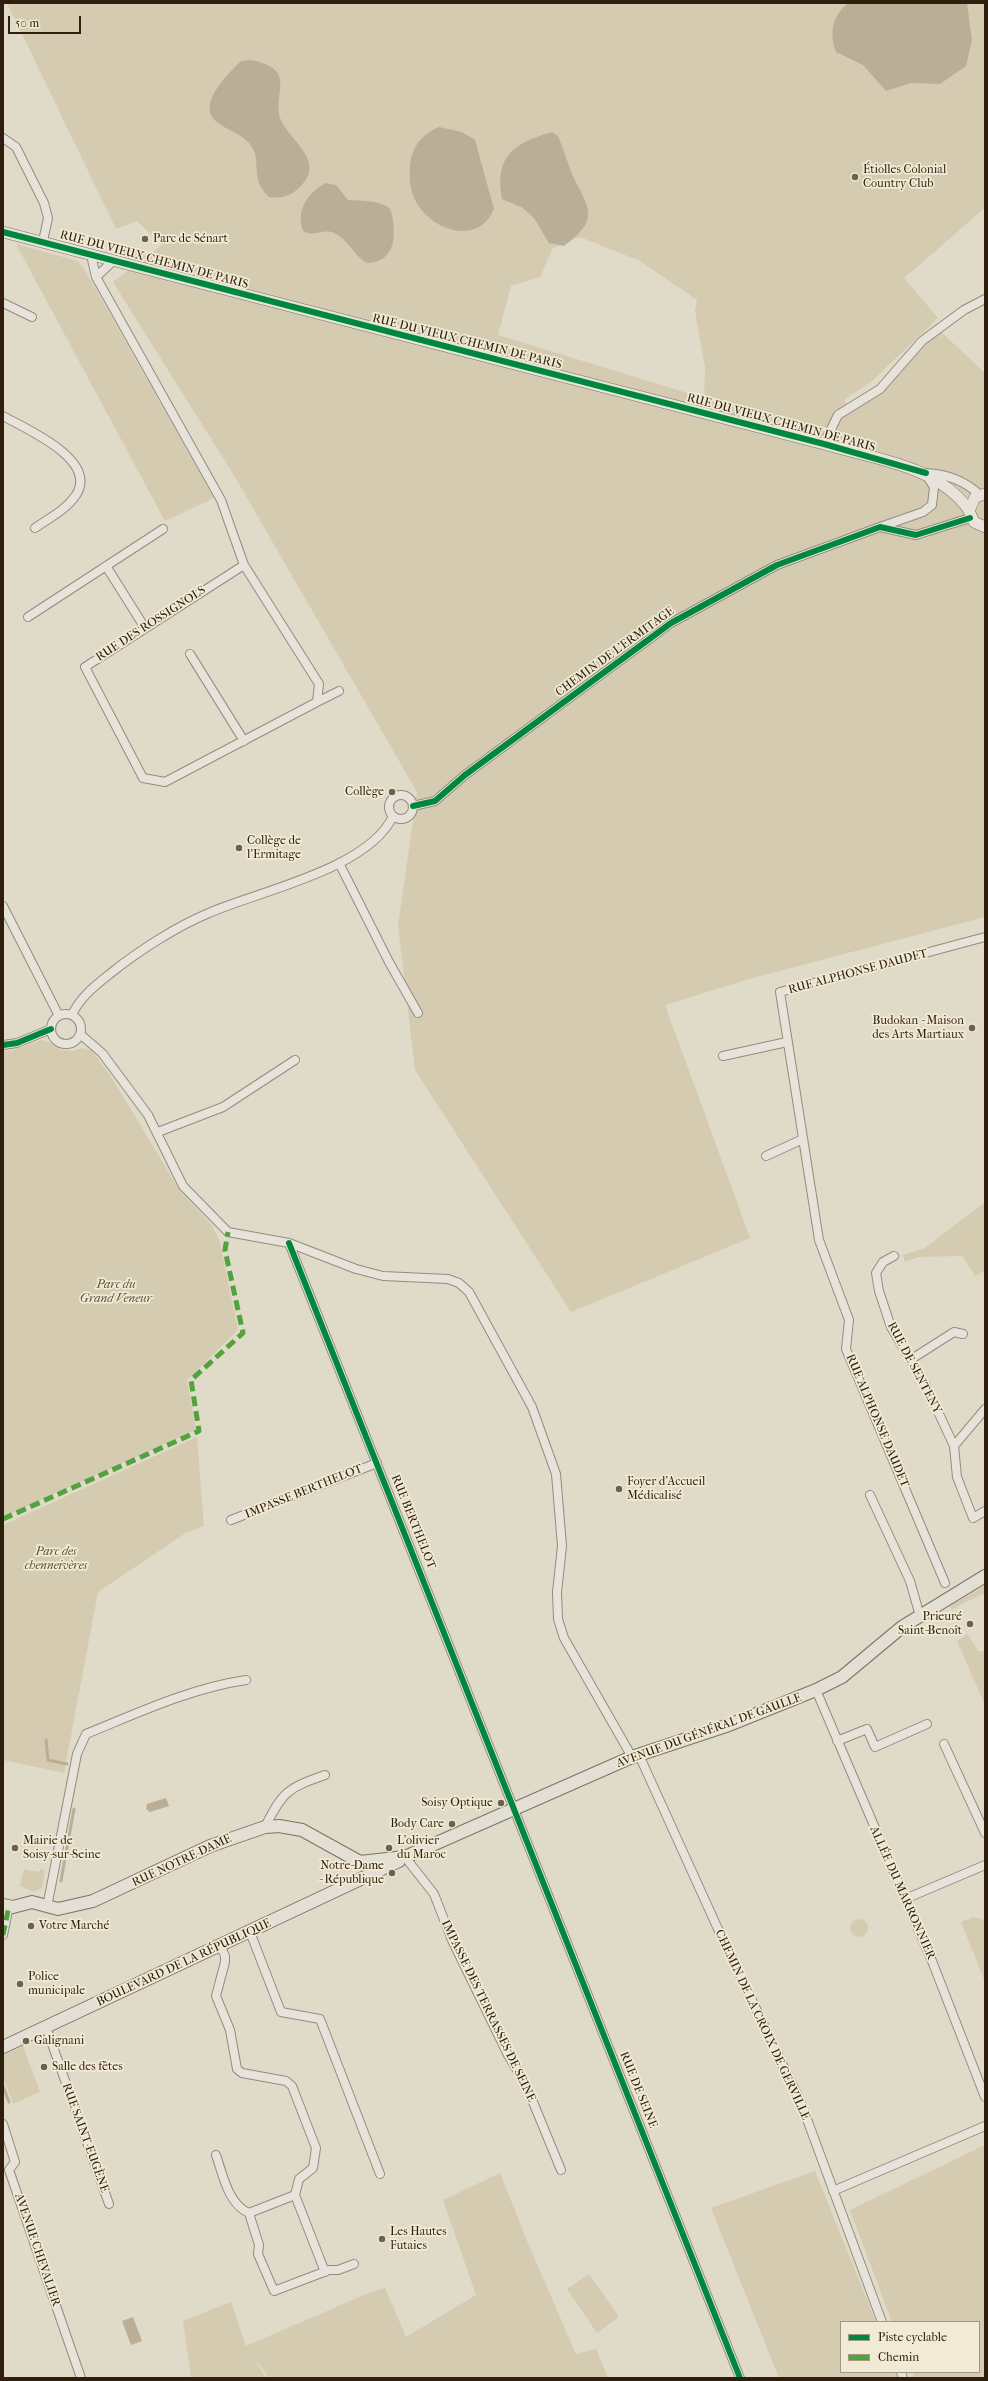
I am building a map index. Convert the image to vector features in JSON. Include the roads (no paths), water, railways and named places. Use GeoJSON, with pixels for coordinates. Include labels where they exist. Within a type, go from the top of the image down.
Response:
{"type":"FeatureCollection","features":[{"type":"Feature","properties":{"kind":"main road","name":"AVENUE DU GÉNÉRAL DE GAULLE"},"geometry":{"type":"LineString","coordinates":[[405,1857],[516,1810],[636,1756],[729,1724],[816,1690],[842,1677],[902,1627],[985,1577]]}},
{"type":"Feature","properties":{"kind":"main road","name":"RUE NOTRE-DAME"},"geometry":{"type":"LineString","coordinates":[[6,1905],[32,1902],[58,1909],[93,1901],[210,1846],[265,1827],[279,1826],[302,1830],[360,1862]]}},
{"type":"Feature","properties":{"kind":"main road"},"geometry":{"type":"LineString","coordinates":[[365,1878],[360,1862],[405,1857]]}},
{"type":"Feature","properties":{"kind":"main road","name":"BOULEVARD DE LA RÉPUBLIQUE"},"geometry":{"type":"LineString","coordinates":[[3,2047],[394,1865],[405,1857]]}},
{"type":"Feature","properties":{"kind":"street"},"geometry":{"type":"LineString","coordinates":[[3,138],[16,147],[44,203],[48,218],[42,241]]}},
{"type":"Feature","properties":{"kind":"street","name":"RUE DU VIEUX CHEMIN DE PARIS"},"geometry":{"type":"LineString","coordinates":[[3,232],[42,241],[112,262],[824,444],[926,473],[959,496],[970,514]]}},
{"type":"Feature","properties":{"kind":"street"},"geometry":{"type":"LineString","coordinates":[[91,255],[96,277],[220,500],[244,565],[319,684],[317,702]]}},
{"type":"Feature","properties":{"kind":"street"},"geometry":{"type":"LineString","coordinates":[[96,277],[112,262]]}},
{"type":"Feature","properties":{"kind":"street"},"geometry":{"type":"LineString","coordinates":[[824,444],[838,415],[880,390],[922,341],[964,310],[985,299]]}},
{"type":"Feature","properties":{"kind":"street"},"geometry":{"type":"LineString","coordinates":[[3,303],[32,317]]}},
{"type":"Feature","properties":{"kind":"street"},"geometry":{"type":"LineString","coordinates":[[3,416],[68,455],[77,468],[80,483],[76,495],[66,507],[35,528]]}},
{"type":"Feature","properties":{"kind":"street"},"geometry":{"type":"LineString","coordinates":[[926,473],[940,474],[957,480],[982,494],[971,501],[970,514],[976,524],[985,527]]}},
{"type":"Feature","properties":{"kind":"street","name":"CHEMIN DE L'ERMITAGE"},"geometry":{"type":"LineString","coordinates":[[413,806],[435,801],[465,776],[671,623],[777,565],[923,512],[932,505],[934,487],[926,473]]}},
{"type":"Feature","properties":{"kind":"street"},"geometry":{"type":"LineString","coordinates":[[880,527],[916,535],[970,514]]}},
{"type":"Feature","properties":{"kind":"street"},"geometry":{"type":"LineString","coordinates":[[28,617],[163,529]]}},
{"type":"Feature","properties":{"kind":"street","name":"RUE DES ROSSIGNOLS"},"geometry":{"type":"LineString","coordinates":[[244,565],[86,667],[143,778],[164,782],[339,691]]}},
{"type":"Feature","properties":{"kind":"street"},"geometry":{"type":"LineString","coordinates":[[106,566],[145,628]]}},
{"type":"Feature","properties":{"kind":"street"},"geometry":{"type":"LineString","coordinates":[[190,654],[244,741]]}},
{"type":"Feature","properties":{"kind":"street"},"geometry":{"type":"LineString","coordinates":[[396,796],[408,797],[413,806],[412,813],[405,819],[397,819],[393,816],[389,806],[396,796]]}},
{"type":"Feature","properties":{"kind":"street"},"geometry":{"type":"LineString","coordinates":[[72,1015],[83,998],[134,954],[206,913],[242,899],[297,882],[339,863],[380,836],[393,816]]}},
{"type":"Feature","properties":{"kind":"street"},"geometry":{"type":"LineString","coordinates":[[339,863],[389,962],[418,1013]]}},
{"type":"Feature","properties":{"kind":"street"},"geometry":{"type":"LineString","coordinates":[[3,906],[59,1016]]}},
{"type":"Feature","properties":{"kind":"street","name":"RUE ALPHONSE DAUDET"},"geometry":{"type":"LineString","coordinates":[[945,1583],[846,1349],[849,1320],[819,1240],[780,992],[985,937]]}},
{"type":"Feature","properties":{"kind":"street"},"geometry":{"type":"LineString","coordinates":[[72,1015],[79,1022],[80,1034],[72,1042],[61,1043],[52,1036],[52,1024],[59,1016],[72,1015]]}},
{"type":"Feature","properties":{"kind":"street"},"geometry":{"type":"LineString","coordinates":[[3,1045],[17,1043],[51,1029]]}},
{"type":"Feature","properties":{"kind":"street","name":"CHEMIN DE LA CROIX DE GERVILLE"},"geometry":{"type":"LineString","coordinates":[[80,1034],[102,1053],[148,1115],[158,1132],[183,1186],[228,1232],[290,1243],[370,1273],[392,1277],[448,1279],[460,1283],[469,1292],[532,1407],[556,1474],[562,1546],[557,1592],[558,1619],[564,1638],[636,1756],[801,2103],[882,2321]]}},
{"type":"Feature","properties":{"kind":"street"},"geometry":{"type":"LineString","coordinates":[[723,1056],[787,1042]]}},
{"type":"Feature","properties":{"kind":"street"},"geometry":{"type":"LineString","coordinates":[[158,1132],[222,1106],[295,1060]]}},
{"type":"Feature","properties":{"kind":"street"},"geometry":{"type":"LineString","coordinates":[[766,1156],[803,1139]]}},
{"type":"Feature","properties":{"kind":"street","name":"RUE BERTHELOT"},"geometry":{"type":"LineString","coordinates":[[290,1243],[516,1810]]}},
{"type":"Feature","properties":{"kind":"street","name":"RUE DE SENTENY"},"geometry":{"type":"LineString","coordinates":[[894,1256],[883,1262],[876,1273],[879,1291],[891,1328],[926,1386],[954,1446],[957,1477],[973,1518],[985,1511]]}},
{"type":"Feature","properties":{"kind":"street"},"geometry":{"type":"LineString","coordinates":[[910,1360],[954,1332],[963,1334]]}},
{"type":"Feature","properties":{"kind":"street"},"geometry":{"type":"LineString","coordinates":[[954,1446],[985,1409]]}},
{"type":"Feature","properties":{"kind":"street","name":"IMPASSE BERTHELOT"},"geometry":{"type":"LineString","coordinates":[[231,1520],[377,1463]]}},
{"type":"Feature","properties":{"kind":"street"},"geometry":{"type":"LineString","coordinates":[[870,1495],[910,1581],[920,1616]]}},
{"type":"Feature","properties":{"kind":"street"},"geometry":{"type":"LineString","coordinates":[[47,1907],[78,1746],[86,1734],[160,1704],[232,1682],[246,1680]]}},
{"type":"Feature","properties":{"kind":"street","name":"ALLÉE DU MARRONNIER"},"geometry":{"type":"LineString","coordinates":[[816,1690],[932,1961],[985,2097]]}},
{"type":"Feature","properties":{"kind":"street"},"geometry":{"type":"LineString","coordinates":[[837,1741],[867,1729],[875,1747],[927,1724]]}},
{"type":"Feature","properties":{"kind":"street"},"geometry":{"type":"LineString","coordinates":[[944,1744],[985,1833]]}},
{"type":"Feature","properties":{"kind":"street"},"geometry":{"type":"LineString","coordinates":[[265,1827],[276,1806],[288,1791],[296,1785],[325,1775]]}},
{"type":"Feature","properties":{"kind":"street","name":"RUE DE SEINE"},"geometry":{"type":"LineString","coordinates":[[516,1810],[740,2378]]}},
{"type":"Feature","properties":{"kind":"street","name":"IMPASSE DES TERRASSES DE SEINE"},"geometry":{"type":"LineString","coordinates":[[405,1857],[434,1894],[452,1940],[508,2055],[526,2085],[561,2170]]}},
{"type":"Feature","properties":{"kind":"street"},"geometry":{"type":"LineString","coordinates":[[905,1899],[985,1865]]}},
{"type":"Feature","properties":{"kind":"street"},"geometry":{"type":"LineString","coordinates":[[3,1935],[6,1905]]}},
{"type":"Feature","properties":{"kind":"street"},"geometry":{"type":"LineString","coordinates":[[250,1932],[281,2012],[320,2020],[380,2174]]}},
{"type":"Feature","properties":{"kind":"street"},"geometry":{"type":"LineString","coordinates":[[220,1945],[225,1956],[225,1962],[216,1990],[216,1996],[230,2030],[237,2069],[242,2073],[286,2081],[292,2086],[316,2148],[313,2168],[300,2179],[295,2195],[325,2272]]}},
{"type":"Feature","properties":{"kind":"street","name":"RUE SAINT-EUGÈNE"},"geometry":{"type":"LineString","coordinates":[[46,2027],[109,2204]]}},
{"type":"Feature","properties":{"kind":"street","name":"AVENUE CHEVALIER"},"geometry":{"type":"LineString","coordinates":[[3,2124],[15,2162],[6,2172],[81,2378]]}},
{"type":"Feature","properties":{"kind":"street"},"geometry":{"type":"LineString","coordinates":[[834,2191],[985,2126]]}},
{"type":"Feature","properties":{"kind":"street"},"geometry":{"type":"LineString","coordinates":[[216,2155],[234,2202],[241,2210],[249,2213],[295,2195]]}},
{"type":"Feature","properties":{"kind":"street"},"geometry":{"type":"LineString","coordinates":[[249,2213],[258,2245],[258,2254],[274,2291],[325,2272],[354,2264]]}},
{"type":"Feature","properties":{"kind":"waterway"},"geometry":{"type":"LineString","coordinates":[[46,1740],[48,1760],[67,1764]]}},
{"type":"Feature","properties":{"kind":"waterway"},"geometry":{"type":"LineString","coordinates":[[61,1881],[74,1809]]}},
{"type":"Feature","properties":{"kind":"waterway"},"geometry":{"type":"LineString","coordinates":[[3,2086],[9,2102]]}},
{"type":"Feature","properties":{"kind":"place","name":"Étiolles Colonial Country Club"},"geometry":{"type":"Point","coordinates":[855,177]}},
{"type":"Feature","properties":{"kind":"place","name":"Parc de Sénart"},"geometry":{"type":"Point","coordinates":[145,239]}},
{"type":"Feature","properties":{"kind":"place","name":"Collège"},"geometry":{"type":"Point","coordinates":[392,792]}},
{"type":"Feature","properties":{"kind":"place","name":"Collège de l'Ermitage"},"geometry":{"type":"Point","coordinates":[239,848]}},
{"type":"Feature","properties":{"kind":"place","name":"Budokan - Maison des Arts Martiaux"},"geometry":{"type":"Point","coordinates":[972,1028]}},
{"type":"Feature","properties":{"kind":"place","name":"Foyer d’Accueil Médicalisé"},"geometry":{"type":"Point","coordinates":[619,1489]}},
{"type":"Feature","properties":{"kind":"place","name":"Prieuré Saint-Benoît"},"geometry":{"type":"Point","coordinates":[970,1624]}},
{"type":"Feature","properties":{"kind":"place","name":"Soisy Optique"},"geometry":{"type":"Point","coordinates":[501,1803]}},
{"type":"Feature","properties":{"kind":"place","name":"Body Care"},"geometry":{"type":"Point","coordinates":[452,1824]}},
{"type":"Feature","properties":{"kind":"place","name":"Mairie de Soisy-sur-Seine"},"geometry":{"type":"Point","coordinates":[15,1848]}},
{"type":"Feature","properties":{"kind":"place","name":"L'olivier du Maroc"},"geometry":{"type":"Point","coordinates":[389,1848]}},
{"type":"Feature","properties":{"kind":"place","name":"Notre-Dame - République"},"geometry":{"type":"Point","coordinates":[392,1873]}},
{"type":"Feature","properties":{"kind":"place","name":"Votre Marché"},"geometry":{"type":"Point","coordinates":[31,1926]}},
{"type":"Feature","properties":{"kind":"place","name":"Police municipale"},"geometry":{"type":"Point","coordinates":[20,1984]}},
{"type":"Feature","properties":{"kind":"place","name":"Galignani"},"geometry":{"type":"Point","coordinates":[26,2041]}},
{"type":"Feature","properties":{"kind":"place","name":"Salle des fêtes"},"geometry":{"type":"Point","coordinates":[44,2067]}},
{"type":"Feature","properties":{"kind":"place","name":"Les Hautes Futaies"},"geometry":{"type":"Point","coordinates":[382,2239]}},
{"type":"Feature","properties":{"kind":"park label","name":"Parc du Grand Veneur"},"geometry":{"type":"Point","coordinates":[116,1292]}},
{"type":"Feature","properties":{"kind":"park label","name":"Parc des chenneivères"},"geometry":{"type":"Point","coordinates":[56,1559]}}]}
